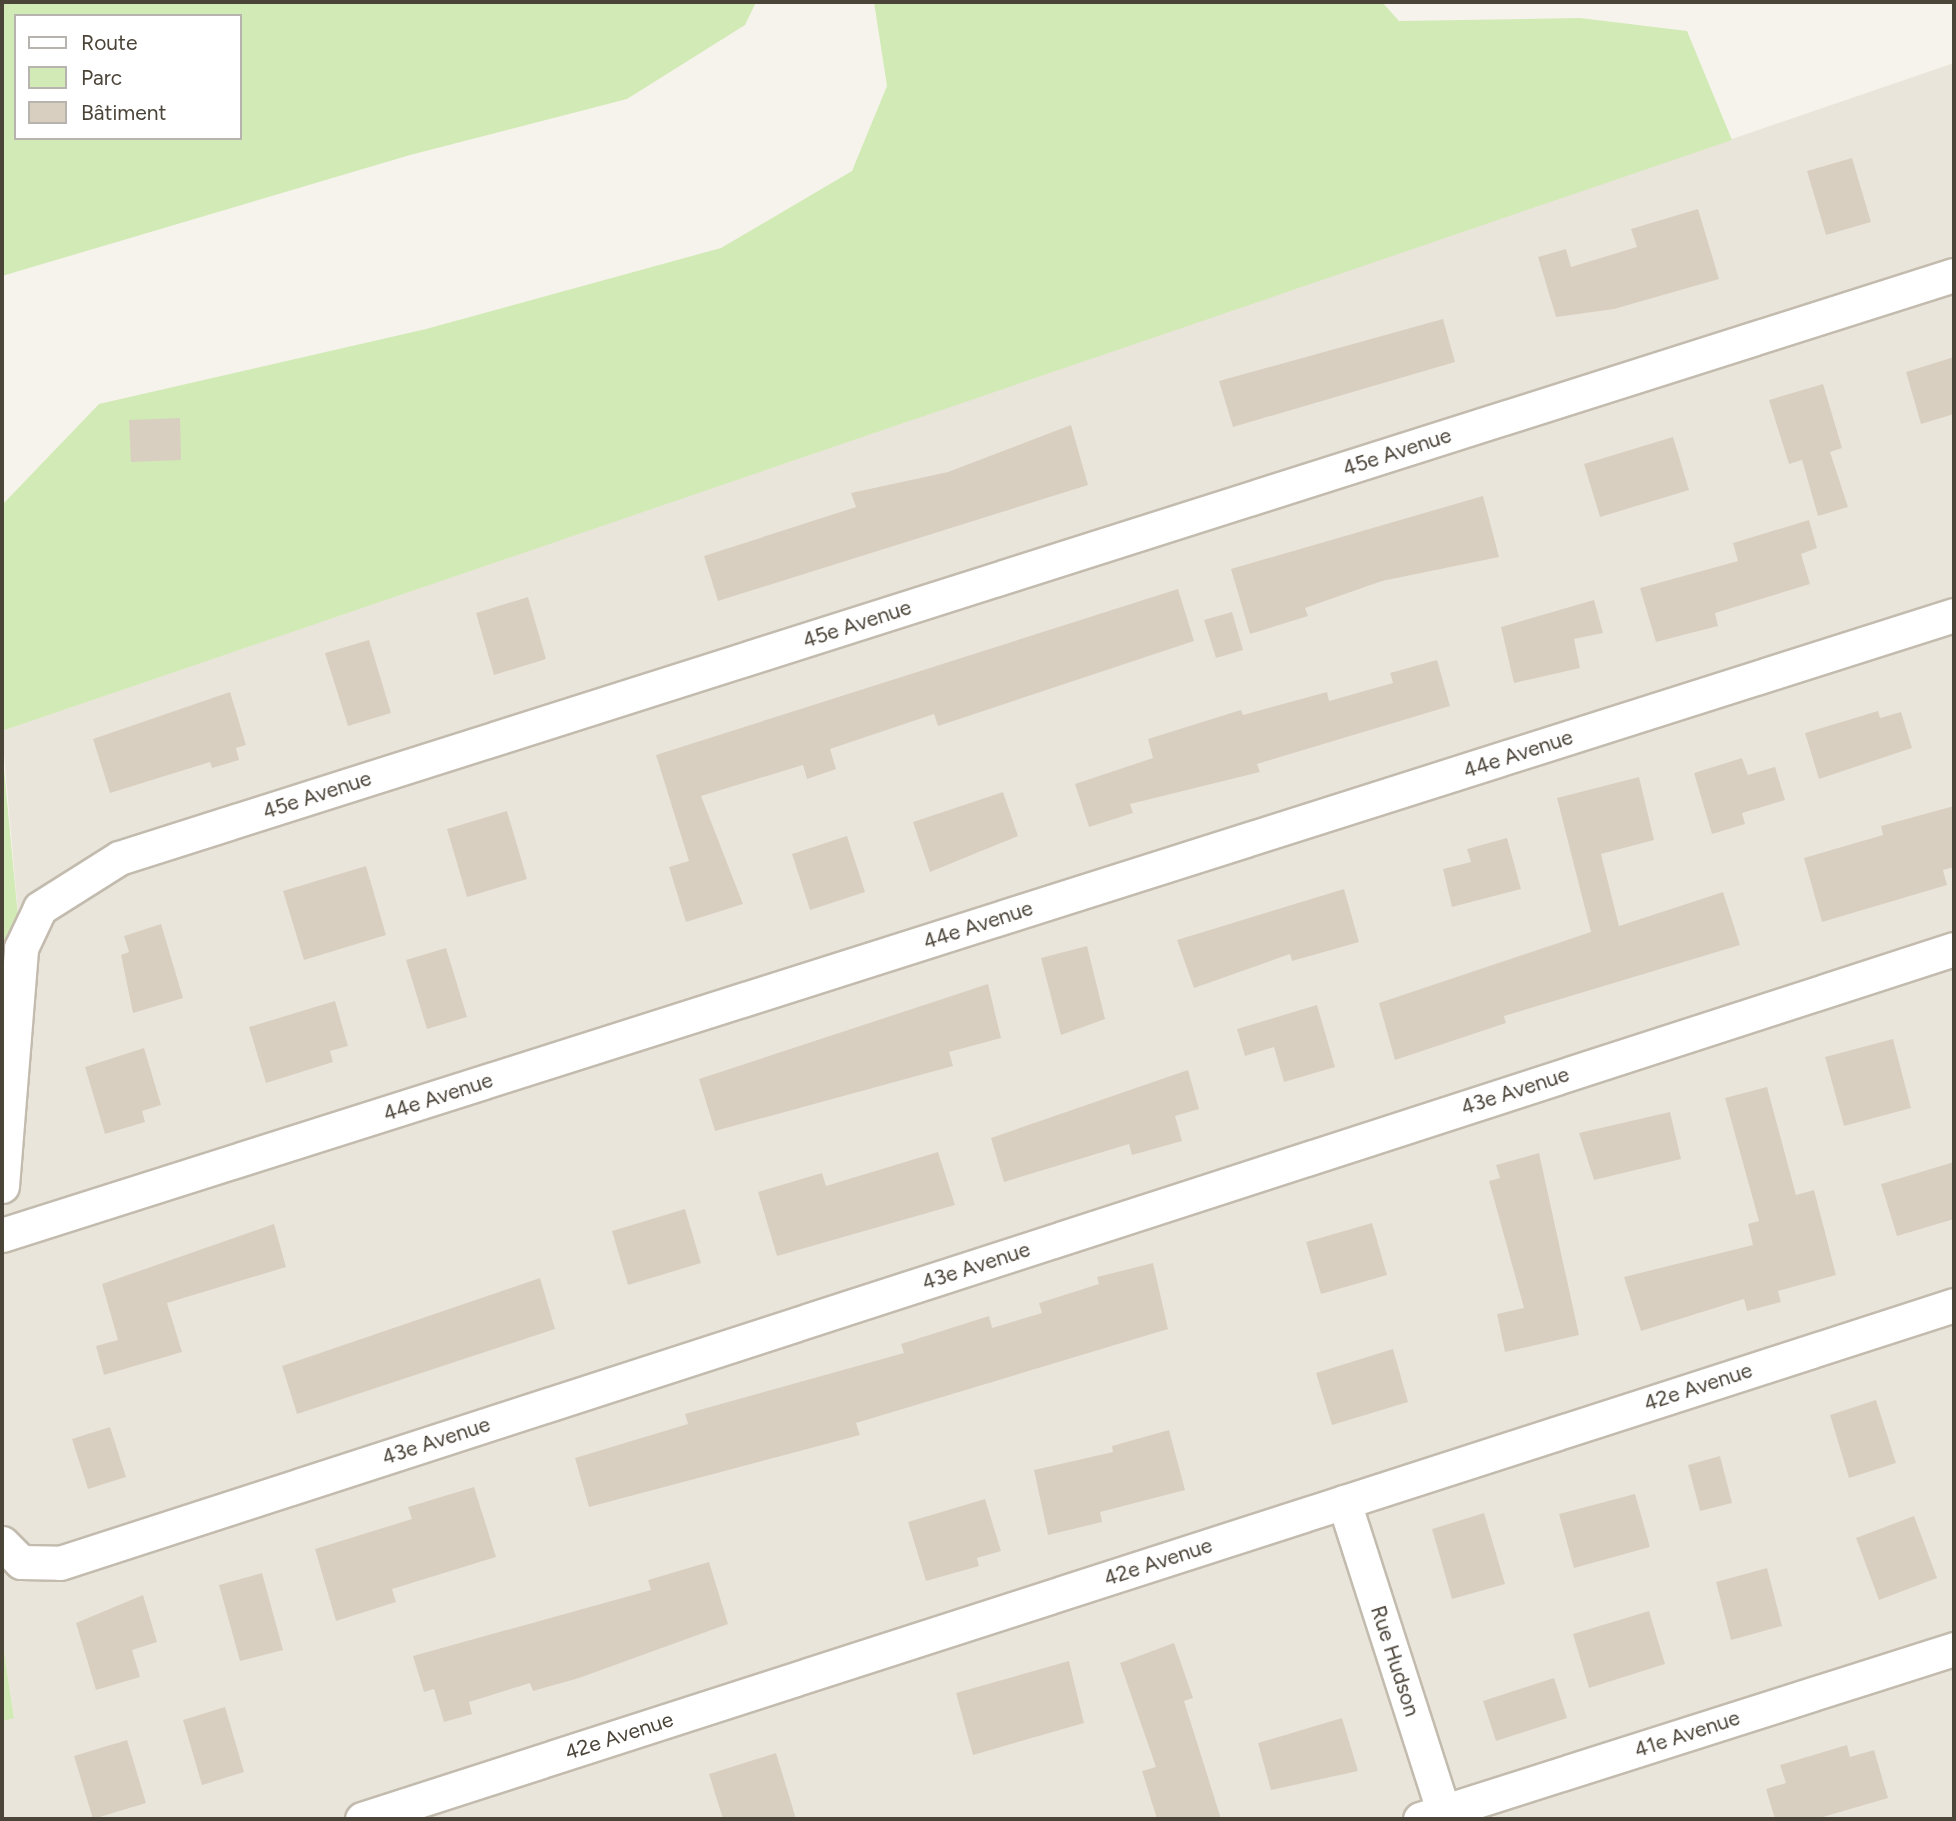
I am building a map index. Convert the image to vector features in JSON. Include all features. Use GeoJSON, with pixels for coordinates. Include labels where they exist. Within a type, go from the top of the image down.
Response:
{"type":"FeatureCollection","features":[{"type":"Feature","properties":{"kind":"street","name":"45e Avenue"},"geometry":{"type":"LineString","coordinates":[[2,1186],[21,948],[40,908],[119,858],[1954,275]]}},
{"type":"Feature","properties":{"kind":"street","name":"44e Avenue"},"geometry":{"type":"LineString","coordinates":[[2,1235],[1954,615]]}},
{"type":"Feature","properties":{"kind":"street","name":"43e Avenue"},"geometry":{"type":"LineString","coordinates":[[2,1543],[20,1562],[60,1563],[1954,949]]}},
{"type":"Feature","properties":{"kind":"street","name":"42e Avenue"},"geometry":{"type":"LineString","coordinates":[[362,1819],[1954,1305]]}},
{"type":"Feature","properties":{"kind":"street","name":"Rue Hudson"},"geometry":{"type":"LineString","coordinates":[[1344,1502],[1436,1817]]}},
{"type":"Feature","properties":{"kind":"street","name":"41e Avenue"},"geometry":{"type":"LineString","coordinates":[[1436,1817],[1954,1649]]}},
{"type":"Feature","properties":{"kind":"shaded area"},"geometry":{"type":"Polygon","coordinates":[[[1954,63],[1954,1819],[2,1819],[2,1721],[14,1717],[2,1638],[2,1186],[21,948],[2,731],[1954,63]]]}},
{"type":"Feature","properties":{"kind":"green space"},"geometry":{"type":"Polygon","coordinates":[[[2,2],[756,2],[745,25],[627,99],[410,155],[2,276],[2,2]]]}},
{"type":"Feature","properties":{"kind":"green space"},"geometry":{"type":"Polygon","coordinates":[[[874,2],[1382,2],[1399,21],[1580,18],[1687,31],[1732,140],[2,731],[2,505],[99,404],[426,329],[721,248],[852,171],[887,86],[874,2]]]}},
{"type":"Feature","properties":{"kind":"green space"},"geometry":{"type":"Polygon","coordinates":[[[2,748],[21,948],[2,1186],[2,748]]]}},
{"type":"Feature","properties":{"kind":"green space"},"geometry":{"type":"Polygon","coordinates":[[[2,1638],[14,1718],[2,1721],[2,1638]]]}},
{"type":"Feature","properties":{"kind":"building"},"geometry":{"type":"Polygon","coordinates":[[[1852,158],[1871,222],[1826,235],[1807,171],[1852,158]]]}},
{"type":"Feature","properties":{"kind":"building"},"geometry":{"type":"Polygon","coordinates":[[[1698,209],[1719,279],[1614,309],[1556,317],[1538,257],[1566,249],[1571,267],[1637,247],[1631,229],[1698,209]]]}},
{"type":"Feature","properties":{"kind":"building"},"geometry":{"type":"Polygon","coordinates":[[[1443,319],[1455,362],[1233,427],[1219,381],[1443,319]]]}},
{"type":"Feature","properties":{"kind":"building"},"geometry":{"type":"Polygon","coordinates":[[[1954,357],[1954,414],[1921,424],[1906,372],[1954,357]]]}},
{"type":"Feature","properties":{"kind":"building"},"geometry":{"type":"Polygon","coordinates":[[[1823,384],[1842,448],[1830,452],[1848,507],[1818,516],[1802,460],[1789,464],[1769,400],[1823,384]]]}},
{"type":"Feature","properties":{"kind":"building"},"geometry":{"type":"Polygon","coordinates":[[[180,418],[181,460],[131,462],[129,420],[180,418]]]}},
{"type":"Feature","properties":{"kind":"building"},"geometry":{"type":"Polygon","coordinates":[[[1071,425],[1088,485],[718,601],[704,556],[856,507],[851,493],[948,472],[1071,425]]]}},
{"type":"Feature","properties":{"kind":"building"},"geometry":{"type":"Polygon","coordinates":[[[1673,437],[1689,490],[1600,517],[1584,464],[1673,437]]]}},
{"type":"Feature","properties":{"kind":"building"},"geometry":{"type":"Polygon","coordinates":[[[1483,496],[1499,557],[1382,581],[1305,608],[1308,616],[1250,634],[1231,569],[1483,496]]]}},
{"type":"Feature","properties":{"kind":"building"},"geometry":{"type":"Polygon","coordinates":[[[1809,520],[1817,548],[1801,554],[1810,584],[1715,613],[1718,626],[1656,642],[1640,588],[1738,561],[1733,543],[1809,520]]]}},
{"type":"Feature","properties":{"kind":"building"},"geometry":{"type":"Polygon","coordinates":[[[1178,589],[1194,641],[938,726],[934,714],[830,749],[836,769],[807,779],[803,765],[701,796],[743,904],[686,922],[669,867],[689,861],[656,755],[1178,589]]]}},
{"type":"Feature","properties":{"kind":"building"},"geometry":{"type":"Polygon","coordinates":[[[528,597],[546,659],[494,675],[476,613],[528,597]]]}},
{"type":"Feature","properties":{"kind":"building"},"geometry":{"type":"Polygon","coordinates":[[[1594,600],[1603,633],[1574,639],[1580,668],[1514,683],[1501,627],[1594,600]]]}},
{"type":"Feature","properties":{"kind":"building"},"geometry":{"type":"Polygon","coordinates":[[[1232,612],[1243,650],[1216,658],[1204,620],[1232,612]]]}},
{"type":"Feature","properties":{"kind":"building"},"geometry":{"type":"Polygon","coordinates":[[[369,640],[391,713],[348,726],[325,653],[369,640]]]}},
{"type":"Feature","properties":{"kind":"building"},"geometry":{"type":"Polygon","coordinates":[[[1437,660],[1450,706],[1257,764],[1260,772],[1130,804],[1133,813],[1089,827],[1075,784],[1153,758],[1148,739],[1241,710],[1243,715],[1327,692],[1329,701],[1393,683],[1390,673],[1437,660]]]}},
{"type":"Feature","properties":{"kind":"building"},"geometry":{"type":"Polygon","coordinates":[[[230,692],[246,745],[236,748],[239,760],[212,768],[210,762],[110,793],[93,739],[230,692]]]}},
{"type":"Feature","properties":{"kind":"building"},"geometry":{"type":"Polygon","coordinates":[[[1878,711],[1880,718],[1901,712],[1912,748],[1819,779],[1805,733],[1878,711]]]}},
{"type":"Feature","properties":{"kind":"building"},"geometry":{"type":"Polygon","coordinates":[[[1742,758],[1748,775],[1775,767],[1785,800],[1742,813],[1745,824],[1712,834],[1694,773],[1742,758]]]}},
{"type":"Feature","properties":{"kind":"building"},"geometry":{"type":"Polygon","coordinates":[[[1639,777],[1654,840],[1601,854],[1619,926],[1723,892],[1740,945],[1504,1016],[1506,1023],[1395,1060],[1379,1003],[1591,932],[1557,798],[1639,777]]]}},
{"type":"Feature","properties":{"kind":"building"},"geometry":{"type":"Polygon","coordinates":[[[1003,792],[1018,836],[930,872],[913,822],[1003,792]]]}},
{"type":"Feature","properties":{"kind":"building"},"geometry":{"type":"Polygon","coordinates":[[[1954,806],[1954,867],[1943,870],[1947,885],[1822,922],[1804,858],[1883,835],[1881,826],[1954,806]]]}},
{"type":"Feature","properties":{"kind":"building"},"geometry":{"type":"Polygon","coordinates":[[[507,811],[527,879],[467,897],[447,829],[507,811]]]}},
{"type":"Feature","properties":{"kind":"building"},"geometry":{"type":"Polygon","coordinates":[[[847,836],[865,892],[810,910],[792,854],[847,836]]]}},
{"type":"Feature","properties":{"kind":"building"},"geometry":{"type":"Polygon","coordinates":[[[1507,838],[1521,889],[1452,907],[1443,869],[1471,862],[1467,849],[1507,838]]]}},
{"type":"Feature","properties":{"kind":"building"},"geometry":{"type":"Polygon","coordinates":[[[366,866],[386,935],[304,960],[283,891],[366,866]]]}},
{"type":"Feature","properties":{"kind":"building"},"geometry":{"type":"Polygon","coordinates":[[[1344,889],[1359,942],[1292,961],[1290,954],[1194,988],[1177,940],[1344,889]]]}},
{"type":"Feature","properties":{"kind":"building"},"geometry":{"type":"Polygon","coordinates":[[[161,924],[183,998],[133,1013],[121,955],[129,952],[124,936],[161,924]]]}},
{"type":"Feature","properties":{"kind":"building"},"geometry":{"type":"Polygon","coordinates":[[[1087,946],[1105,1019],[1061,1035],[1041,958],[1087,946]]]}},
{"type":"Feature","properties":{"kind":"building"},"geometry":{"type":"Polygon","coordinates":[[[446,948],[467,1017],[427,1029],[406,960],[446,948]]]}},
{"type":"Feature","properties":{"kind":"building"},"geometry":{"type":"Polygon","coordinates":[[[988,984],[1001,1038],[949,1052],[953,1066],[715,1131],[699,1079],[988,984]]]}},
{"type":"Feature","properties":{"kind":"building"},"geometry":{"type":"Polygon","coordinates":[[[335,1001],[348,1046],[330,1051],[333,1062],[266,1083],[249,1027],[335,1001]]]}},
{"type":"Feature","properties":{"kind":"building"},"geometry":{"type":"Polygon","coordinates":[[[1317,1005],[1335,1067],[1284,1082],[1274,1047],[1245,1056],[1237,1029],[1317,1005]]]}},
{"type":"Feature","properties":{"kind":"building"},"geometry":{"type":"Polygon","coordinates":[[[1893,1039],[1911,1108],[1844,1126],[1825,1057],[1893,1039]]]}},
{"type":"Feature","properties":{"kind":"building"},"geometry":{"type":"Polygon","coordinates":[[[144,1048],[161,1105],[142,1111],[145,1122],[105,1134],[85,1067],[144,1048]]]}},
{"type":"Feature","properties":{"kind":"building"},"geometry":{"type":"Polygon","coordinates":[[[1188,1070],[1199,1109],[1175,1116],[1182,1141],[1132,1155],[1129,1144],[1004,1182],[991,1138],[1188,1070]]]}},
{"type":"Feature","properties":{"kind":"building"},"geometry":{"type":"Polygon","coordinates":[[[1767,1087],[1796,1195],[1814,1190],[1836,1275],[1778,1291],[1781,1302],[1747,1311],[1744,1299],[1641,1331],[1624,1277],[1753,1245],[1748,1224],[1759,1221],[1725,1098],[1767,1087]]]}},
{"type":"Feature","properties":{"kind":"building"},"geometry":{"type":"Polygon","coordinates":[[[1670,1112],[1681,1159],[1594,1180],[1579,1133],[1670,1112]]]}},
{"type":"Feature","properties":{"kind":"building"},"geometry":{"type":"Polygon","coordinates":[[[938,1152],[955,1205],[777,1256],[758,1192],[822,1173],[826,1186],[938,1152]]]}},
{"type":"Feature","properties":{"kind":"building"},"geometry":{"type":"Polygon","coordinates":[[[1539,1153],[1579,1335],[1505,1352],[1497,1314],[1524,1308],[1489,1181],[1500,1178],[1496,1165],[1539,1153]]]}},
{"type":"Feature","properties":{"kind":"building"},"geometry":{"type":"Polygon","coordinates":[[[1954,1162],[1954,1219],[1897,1236],[1881,1184],[1954,1162]]]}},
{"type":"Feature","properties":{"kind":"building"},"geometry":{"type":"Polygon","coordinates":[[[685,1209],[701,1263],[628,1285],[612,1231],[685,1209]]]}},
{"type":"Feature","properties":{"kind":"building"},"geometry":{"type":"Polygon","coordinates":[[[1372,1223],[1387,1275],[1321,1294],[1306,1242],[1372,1223]]]}},
{"type":"Feature","properties":{"kind":"building"},"geometry":{"type":"Polygon","coordinates":[[[274,1224],[286,1267],[167,1303],[182,1352],[104,1375],[96,1346],[118,1340],[102,1284],[274,1224]]]}},
{"type":"Feature","properties":{"kind":"building"},"geometry":{"type":"Polygon","coordinates":[[[1153,1263],[1168,1329],[856,1423],[860,1435],[589,1507],[575,1458],[688,1424],[685,1414],[904,1353],[901,1344],[989,1316],[992,1328],[1042,1313],[1039,1303],[1099,1284],[1097,1277],[1153,1263]]]}},
{"type":"Feature","properties":{"kind":"building"},"geometry":{"type":"Polygon","coordinates":[[[540,1278],[555,1329],[297,1414],[282,1366],[540,1278]]]}},
{"type":"Feature","properties":{"kind":"building"},"geometry":{"type":"Polygon","coordinates":[[[1393,1349],[1408,1402],[1332,1425],[1316,1373],[1393,1349]]]}},
{"type":"Feature","properties":{"kind":"building"},"geometry":{"type":"Polygon","coordinates":[[[1876,1400],[1896,1463],[1849,1478],[1830,1415],[1876,1400]]]}},
{"type":"Feature","properties":{"kind":"building"},"geometry":{"type":"Polygon","coordinates":[[[110,1427],[126,1477],[88,1489],[72,1439],[110,1427]]]}},
{"type":"Feature","properties":{"kind":"building"},"geometry":{"type":"Polygon","coordinates":[[[1169,1430],[1185,1490],[1100,1512],[1102,1522],[1048,1535],[1034,1470],[1113,1452],[1112,1446],[1169,1430]]]}},
{"type":"Feature","properties":{"kind":"building"},"geometry":{"type":"Polygon","coordinates":[[[1720,1456],[1732,1503],[1700,1511],[1688,1465],[1720,1456]]]}},
{"type":"Feature","properties":{"kind":"building"},"geometry":{"type":"Polygon","coordinates":[[[474,1487],[496,1557],[392,1589],[396,1602],[336,1621],[315,1549],[412,1519],[408,1507],[474,1487]]]}},
{"type":"Feature","properties":{"kind":"building"},"geometry":{"type":"Polygon","coordinates":[[[1635,1494],[1650,1547],[1574,1568],[1559,1514],[1635,1494]]]}},
{"type":"Feature","properties":{"kind":"building"},"geometry":{"type":"Polygon","coordinates":[[[985,1499],[1001,1551],[977,1558],[979,1566],[926,1581],[908,1522],[985,1499]]]}},
{"type":"Feature","properties":{"kind":"building"},"geometry":{"type":"Polygon","coordinates":[[[1484,1513],[1505,1584],[1452,1599],[1432,1529],[1484,1513]]]}},
{"type":"Feature","properties":{"kind":"building"},"geometry":{"type":"Polygon","coordinates":[[[1914,1516],[1937,1578],[1879,1600],[1856,1538],[1914,1516]]]}},
{"type":"Feature","properties":{"kind":"building"},"geometry":{"type":"Polygon","coordinates":[[[709,1562],[728,1624],[579,1678],[533,1691],[530,1683],[469,1702],[472,1714],[444,1722],[434,1689],[424,1692],[413,1656],[651,1590],[648,1580],[709,1562]]]}},
{"type":"Feature","properties":{"kind":"building"},"geometry":{"type":"Polygon","coordinates":[[[1767,1568],[1782,1626],[1731,1640],[1716,1582],[1767,1568]]]}},
{"type":"Feature","properties":{"kind":"building"},"geometry":{"type":"Polygon","coordinates":[[[262,1573],[283,1650],[240,1661],[219,1585],[262,1573]]]}},
{"type":"Feature","properties":{"kind":"building"},"geometry":{"type":"Polygon","coordinates":[[[143,1595],[157,1642],[132,1650],[140,1677],[96,1690],[76,1623],[143,1595]]]}},
{"type":"Feature","properties":{"kind":"building"},"geometry":{"type":"Polygon","coordinates":[[[1649,1611],[1665,1664],[1589,1688],[1573,1634],[1649,1611]]]}},
{"type":"Feature","properties":{"kind":"building"},"geometry":{"type":"Polygon","coordinates":[[[1174,1643],[1193,1698],[1184,1701],[1221,1819],[1157,1819],[1142,1771],[1156,1767],[1120,1663],[1174,1643]]]}},
{"type":"Feature","properties":{"kind":"building"},"geometry":{"type":"Polygon","coordinates":[[[1069,1661],[1084,1723],[973,1755],[956,1693],[1069,1661]]]}},
{"type":"Feature","properties":{"kind":"building"},"geometry":{"type":"Polygon","coordinates":[[[1554,1678],[1567,1718],[1496,1741],[1483,1701],[1554,1678]]]}},
{"type":"Feature","properties":{"kind":"building"},"geometry":{"type":"Polygon","coordinates":[[[225,1707],[244,1772],[202,1785],[183,1720],[225,1707]]]}},
{"type":"Feature","properties":{"kind":"building"},"geometry":{"type":"Polygon","coordinates":[[[1342,1718],[1358,1771],[1271,1790],[1258,1743],[1342,1718]]]}},
{"type":"Feature","properties":{"kind":"building"},"geometry":{"type":"Polygon","coordinates":[[[127,1740],[146,1803],[93,1819],[74,1756],[127,1740]]]}},
{"type":"Feature","properties":{"kind":"building"},"geometry":{"type":"Polygon","coordinates":[[[1847,1745],[1850,1757],[1874,1750],[1888,1798],[1816,1819],[1775,1819],[1766,1789],[1786,1783],[1780,1765],[1847,1745]]]}},
{"type":"Feature","properties":{"kind":"building"},"geometry":{"type":"Polygon","coordinates":[[[776,1753],[796,1819],[723,1819],[709,1774],[776,1753]]]}}]}
